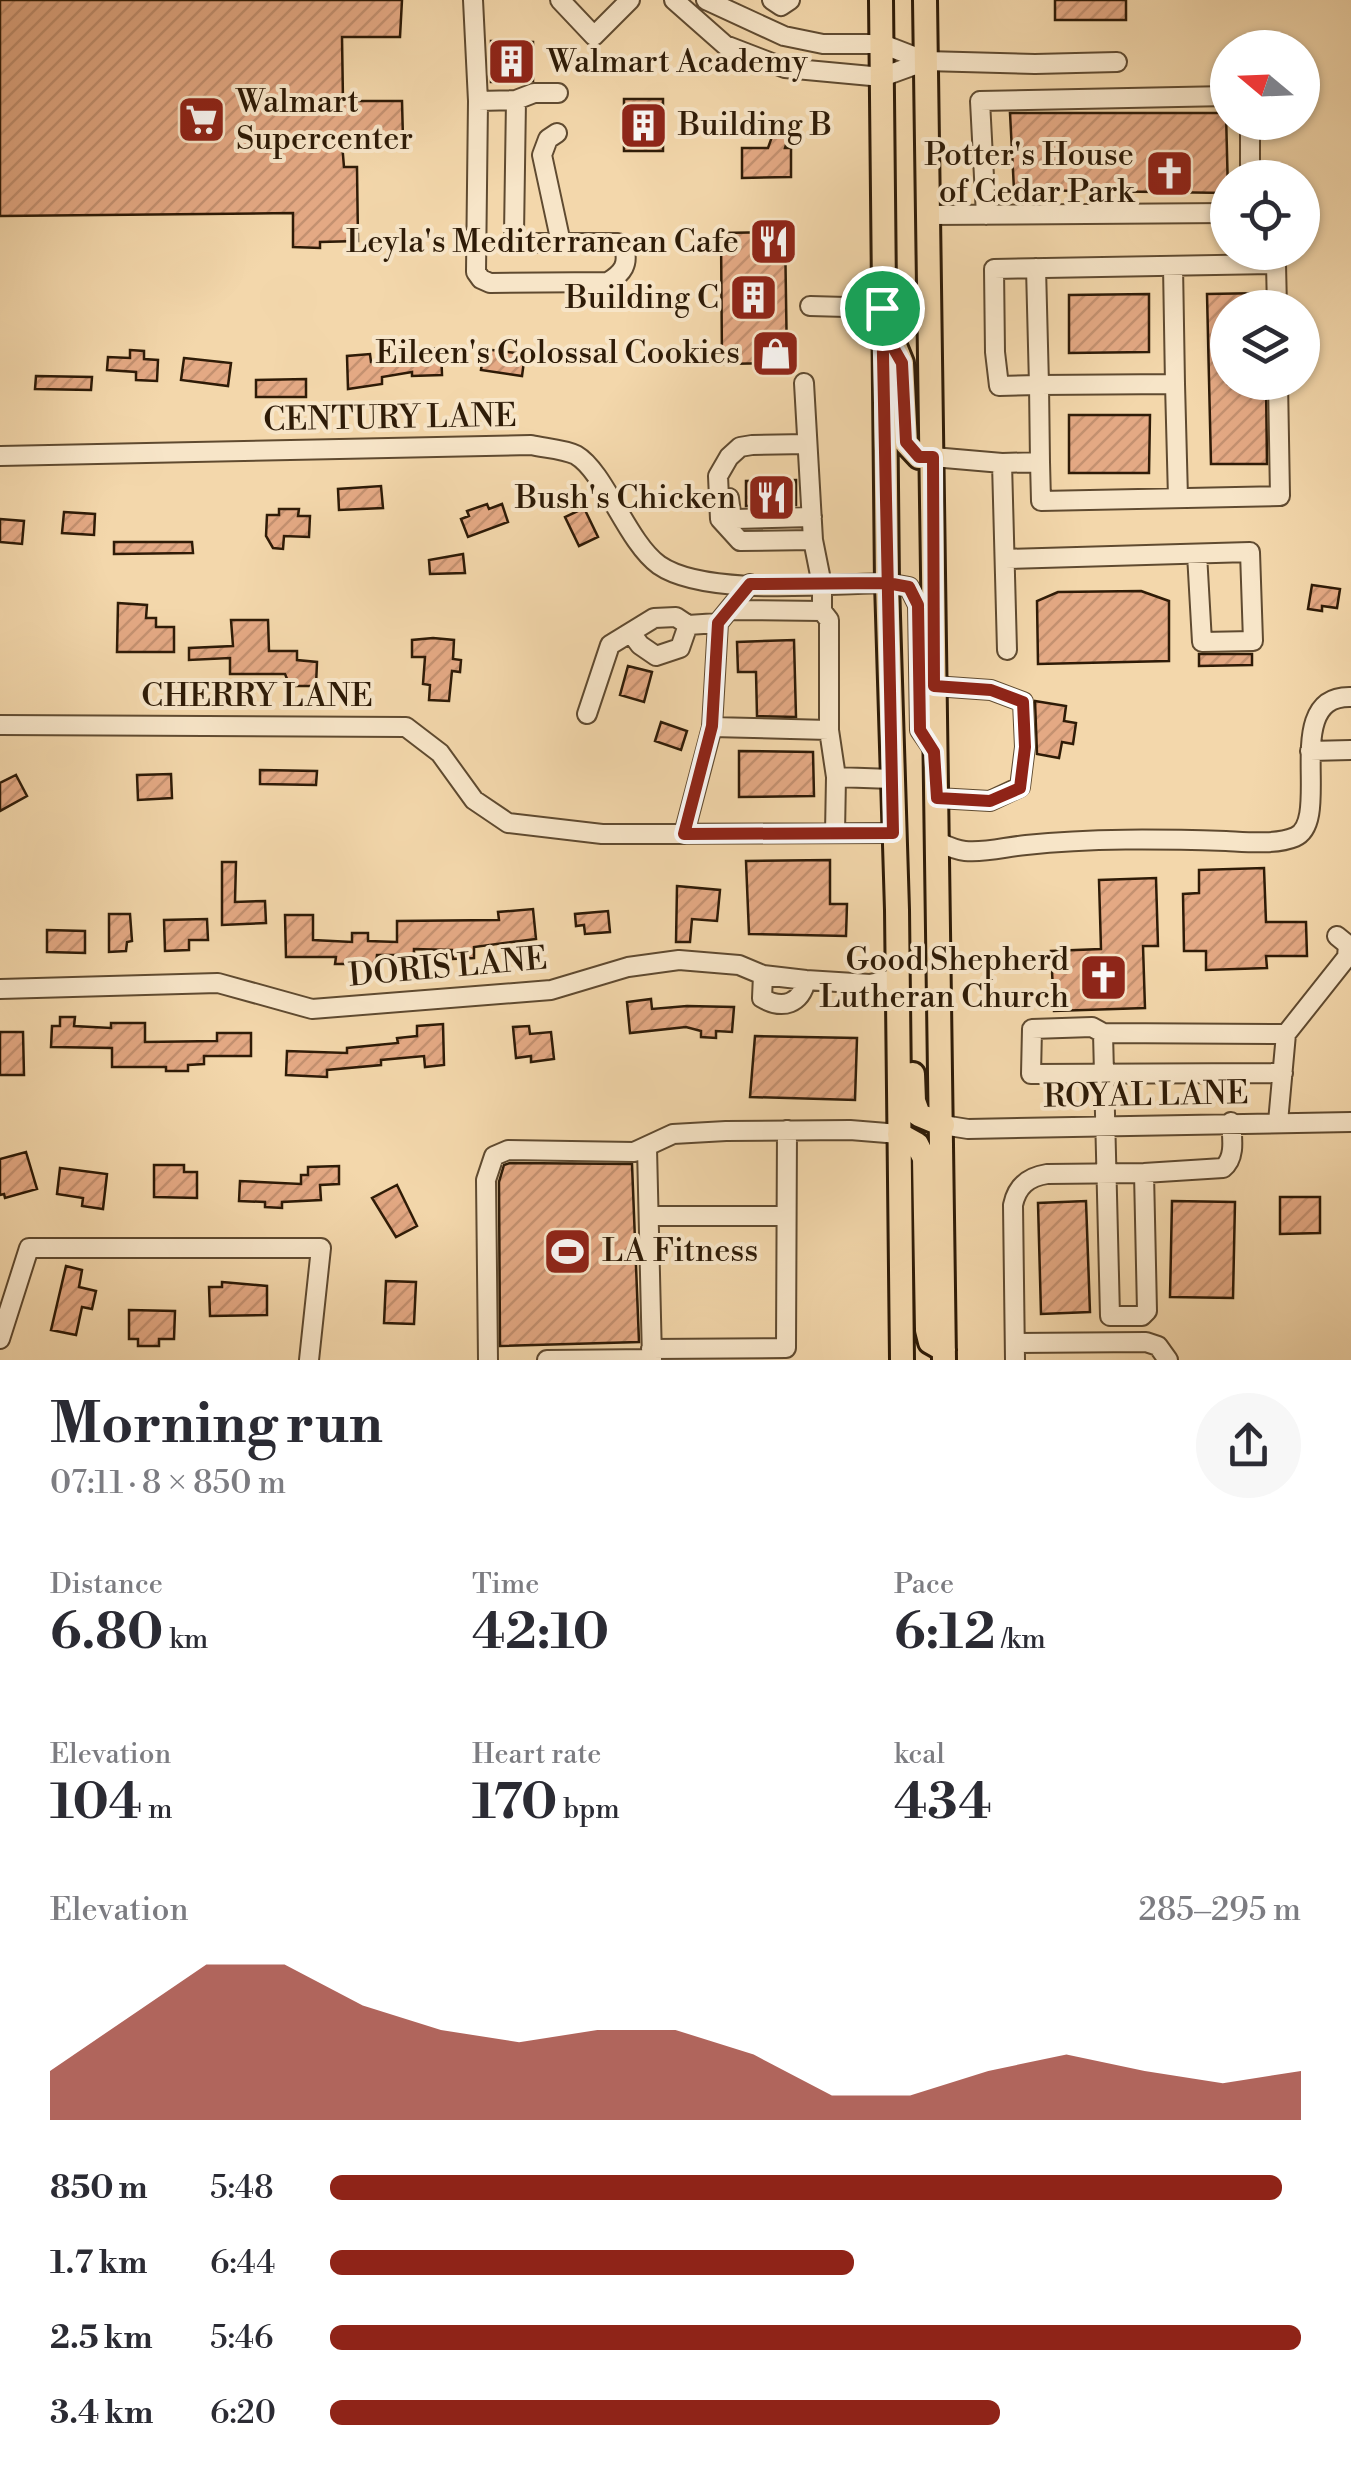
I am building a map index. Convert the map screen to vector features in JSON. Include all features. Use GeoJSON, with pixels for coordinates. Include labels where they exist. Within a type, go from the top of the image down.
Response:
{"type":"FeatureCollection","features":[{"type":"Feature","properties":{"kind":"main road"},"geometry":{"type":"LineString","coordinates":[[881,0],[882,308],[897,910],[902,1360]]}},
{"type":"Feature","properties":{"kind":"main road"},"geometry":{"type":"LineString","coordinates":[[925,0],[944,1355]]}},
{"type":"Feature","properties":{"kind":"main road"},"geometry":{"type":"LineString","coordinates":[[882,308],[902,363],[906,442],[919,457],[933,457]]}},
{"type":"Feature","properties":{"kind":"main road"},"geometry":{"type":"LineString","coordinates":[[897,910],[911,932],[915,1108],[926,1120],[942,1125]]}},
{"type":"Feature","properties":{"kind":"main road"},"geometry":{"type":"LineString","coordinates":[[899,1134],[917,1144],[924,1158],[928,1330],[930,1342],[944,1355]]}},
{"type":"Feature","properties":{"kind":"street"},"geometry":{"type":"LineString","coordinates":[[473,0],[478,101],[476,272],[480,279],[490,283],[608,282],[618,276],[626,262],[624,248],[618,244],[526,244],[517,240],[516,100]]}},
{"type":"Feature","properties":{"kind":"street"},"geometry":{"type":"LineString","coordinates":[[560,0],[594,36],[630,0]]}},
{"type":"Feature","properties":{"kind":"street"},"geometry":{"type":"LineString","coordinates":[[674,0],[725,45],[804,72],[882,77],[926,60]]}},
{"type":"Feature","properties":{"kind":"street"},"geometry":{"type":"LineString","coordinates":[[706,0],[784,36],[823,44],[882,44],[926,60],[1118,62]]}},
{"type":"Feature","properties":{"kind":"street"},"geometry":{"type":"LineString","coordinates":[[772,0],[781,6],[790,0]]}},
{"type":"Feature","properties":{"kind":"street"},"geometry":{"type":"LineString","coordinates":[[478,101],[516,100],[534,93],[558,92]]}},
{"type":"Feature","properties":{"kind":"street"},"geometry":{"type":"LineString","coordinates":[[986,215],[980,101],[1210,96]]}},
{"type":"Feature","properties":{"kind":"street"},"geometry":{"type":"LineString","coordinates":[[558,132],[548,139],[542,155],[560,243]]}},
{"type":"Feature","properties":{"kind":"street"},"geometry":{"type":"LineString","coordinates":[[929,215],[1210,213]]}},
{"type":"Feature","properties":{"kind":"street"},"geometry":{"type":"LineString","coordinates":[[1175,384],[999,386],[994,269],[1276,264],[1277,290]]}},
{"type":"Feature","properties":{"kind":"street"},"geometry":{"type":"LineString","coordinates":[[1173,266],[1178,498]]}},
{"type":"Feature","properties":{"kind":"street"},"geometry":{"type":"LineString","coordinates":[[1036,268],[1041,501],[1280,496],[1278,400]]}},
{"type":"Feature","properties":{"kind":"street"},"geometry":{"type":"LineString","coordinates":[[810,306],[882,308]]}},
{"type":"Feature","properties":{"kind":"street"},"geometry":{"type":"LineString","coordinates":[[804,383],[813,540],[822,584],[822,611],[830,620],[829,730],[836,777],[834,833]]}},
{"type":"Feature","properties":{"kind":"street"},"geometry":{"type":"LineString","coordinates":[[807,444],[740,447],[718,476],[720,519],[740,542],[813,540]]}},
{"type":"Feature","properties":{"kind":"street","name":"CENTURY LANE"},"geometry":{"type":"LineString","coordinates":[[0,456],[531,445],[576,455],[646,554],[685,579],[750,584],[887,583]]}},
{"type":"Feature","properties":{"kind":"street"},"geometry":{"type":"LineString","coordinates":[[752,445],[732,470],[729,498],[735,519],[812,517]]}},
{"type":"Feature","properties":{"kind":"street"},"geometry":{"type":"LineString","coordinates":[[933,457],[1040,462]]}},
{"type":"Feature","properties":{"kind":"street"},"geometry":{"type":"LineString","coordinates":[[1002,462],[1007,650]]}},
{"type":"Feature","properties":{"kind":"street"},"geometry":{"type":"LineString","coordinates":[[1005,559],[1250,552],[1252,642],[1202,642],[1197,554]]}},
{"type":"Feature","properties":{"kind":"street"},"geometry":{"type":"LineString","coordinates":[[887,583],[909,587],[918,605],[920,730],[934,752]]}},
{"type":"Feature","properties":{"kind":"street"},"geometry":{"type":"LineString","coordinates":[[684,834],[712,726],[724,616],[750,584]]}},
{"type":"Feature","properties":{"kind":"street"},"geometry":{"type":"LineString","coordinates":[[588,714],[610,645],[654,618],[676,617],[688,625],[724,616],[822,611]]}},
{"type":"Feature","properties":{"kind":"street"},"geometry":{"type":"LineString","coordinates":[[631,633],[656,656],[680,648],[688,625]]}},
{"type":"Feature","properties":{"kind":"street"},"geometry":{"type":"LineString","coordinates":[[934,686],[991,690],[1023,702],[1025,747],[1020,788],[990,801],[937,798]]}},
{"type":"Feature","properties":{"kind":"street"},"geometry":{"type":"LineString","coordinates":[[936,841],[962,851],[985,852],[1026,845],[1253,842],[1296,836],[1311,816],[1310,740],[1325,705],[1338,697],[1351,697]]}},
{"type":"Feature","properties":{"kind":"street","name":"CHERRY LANE"},"geometry":{"type":"LineString","coordinates":[[0,725],[406,727],[440,754],[474,800],[508,822],[602,834],[893,833]]}},
{"type":"Feature","properties":{"kind":"street"},"geometry":{"type":"LineString","coordinates":[[712,726],[829,730]]}},
{"type":"Feature","properties":{"kind":"street"},"geometry":{"type":"LineString","coordinates":[[1310,751],[1351,750]]}},
{"type":"Feature","properties":{"kind":"street"},"geometry":{"type":"LineString","coordinates":[[836,777],[892,779]]}},
{"type":"Feature","properties":{"kind":"street"},"geometry":{"type":"LineString","coordinates":[[1278,1122],[1286,1034],[1347,957],[1348,945],[1337,936]]}},
{"type":"Feature","properties":{"kind":"street","name":"DORIS LANE"},"geometry":{"type":"LineString","coordinates":[[0,990],[218,983],[312,1009],[551,990],[628,967],[680,960],[739,965],[763,974],[806,980],[870,984],[898,978]]}},
{"type":"Feature","properties":{"kind":"street"},"geometry":{"type":"LineString","coordinates":[[763,974],[760,990],[767,1002],[798,1001],[804,994],[806,980]]}},
{"type":"Feature","properties":{"kind":"street"},"geometry":{"type":"LineString","coordinates":[[1284,1073],[1031,1074],[1032,1029],[1286,1034]]}},
{"type":"Feature","properties":{"kind":"street"},"geometry":{"type":"LineString","coordinates":[[1104,1033],[1110,1316],[1142,1316],[1146,1312],[1144,1173]]}},
{"type":"Feature","properties":{"kind":"street"},"geometry":{"type":"LineString","coordinates":[[1168,1360],[1158,1346],[1146,1342],[1015,1352],[1012,1205],[1015,1194],[1035,1176],[1223,1168],[1229,1163],[1232,1150],[1231,1122]]}},
{"type":"Feature","properties":{"kind":"street","name":"ROYAL LANE"},"geometry":{"type":"LineString","coordinates":[[942,1125],[968,1129],[1351,1122]]}},
{"type":"Feature","properties":{"kind":"street"},"geometry":{"type":"LineString","coordinates":[[488,1360],[486,1180],[494,1156],[508,1150],[634,1152],[672,1134],[787,1130],[899,1134]]}},
{"type":"Feature","properties":{"kind":"street"},"geometry":{"type":"LineString","coordinates":[[548,1360],[786,1354],[787,1130]]}},
{"type":"Feature","properties":{"kind":"street"},"geometry":{"type":"LineString","coordinates":[[647,1148],[652,1356]]}},
{"type":"Feature","properties":{"kind":"street"},"geometry":{"type":"LineString","coordinates":[[649,1216],[786,1216]]}},
{"type":"Feature","properties":{"kind":"street"},"geometry":{"type":"LineString","coordinates":[[0,1339],[30,1248],[321,1248],[309,1360]]}},
{"type":"Feature","properties":{"kind":"building","name":"Walmart Supercenter"},"geometry":{"type":"Polygon","coordinates":[[[0,0],[402,0],[400,37],[342,37],[343,101],[402,101],[403,139],[342,143],[344,167],[357,167],[358,241],[320,242],[320,248],[293,247],[293,213],[0,216],[0,0]]]}},
{"type":"Feature","properties":{"kind":"building"},"geometry":{"type":"Polygon","coordinates":[[[1055,0],[1126,0],[1126,20],[1055,20],[1055,0]]]}},
{"type":"Feature","properties":{"kind":"building","name":"Walmart Academy"},"geometry":{"type":"Polygon","coordinates":[[[491,41],[533,42],[533,81],[491,82],[491,41]]]}},
{"type":"Feature","properties":{"kind":"building","name":"Building B"},"geometry":{"type":"Polygon","coordinates":[[[624,99],[663,99],[663,151],[624,151],[624,99]]]}},
{"type":"Feature","properties":{"kind":"building"},"geometry":{"type":"Polygon","coordinates":[[[1010,113],[1210,113],[1210,140],[1227,140],[1227,160],[1210,160],[1210,193],[1014,190],[1010,113]]]}},
{"type":"Feature","properties":{"kind":"building"},"geometry":{"type":"Polygon","coordinates":[[[774,131],[789,136],[785,148],[791,148],[791,177],[742,178],[742,148],[768,148],[774,131]]]}},
{"type":"Feature","properties":{"kind":"building","name":"Building C"},"geometry":{"type":"Polygon","coordinates":[[[785,232],[787,363],[722,364],[721,233],[785,232]]]}},
{"type":"Feature","properties":{"kind":"building"},"geometry":{"type":"Polygon","coordinates":[[[1149,294],[1149,352],[1069,353],[1069,295],[1149,294]]]}},
{"type":"Feature","properties":{"kind":"building"},"geometry":{"type":"Polygon","coordinates":[[[1207,294],[1210,294],[1210,400],[1266,400],[1267,464],[1211,464],[1207,294]]]}},
{"type":"Feature","properties":{"kind":"building"},"geometry":{"type":"Polygon","coordinates":[[[441,348],[442,375],[412,376],[412,372],[382,377],[382,384],[348,389],[347,356],[370,354],[371,362],[398,361],[398,355],[411,353],[411,349],[441,348]]]}},
{"type":"Feature","properties":{"kind":"building"},"geometry":{"type":"Polygon","coordinates":[[[484,349],[525,354],[522,376],[481,370],[484,349]]]}},
{"type":"Feature","properties":{"kind":"building"},"geometry":{"type":"Polygon","coordinates":[[[130,350],[144,351],[144,359],[158,360],[157,381],[136,380],[136,372],[107,370],[108,357],[130,358],[130,350]]]}},
{"type":"Feature","properties":{"kind":"building"},"geometry":{"type":"Polygon","coordinates":[[[184,358],[231,363],[228,386],[181,380],[184,358]]]}},
{"type":"Feature","properties":{"kind":"building"},"geometry":{"type":"Polygon","coordinates":[[[36,376],[92,377],[91,390],[35,389],[36,376]]]}},
{"type":"Feature","properties":{"kind":"building"},"geometry":{"type":"Polygon","coordinates":[[[306,379],[306,397],[256,397],[256,380],[306,379]]]}},
{"type":"Feature","properties":{"kind":"building"},"geometry":{"type":"Polygon","coordinates":[[[1069,415],[1150,415],[1149,473],[1069,473],[1069,415]]]}},
{"type":"Feature","properties":{"kind":"building","name":"Bush's Chicken"},"geometry":{"type":"Polygon","coordinates":[[[796,480],[796,505],[746,506],[746,481],[796,480]]]}},
{"type":"Feature","properties":{"kind":"building"},"geometry":{"type":"Polygon","coordinates":[[[381,486],[383,508],[339,510],[338,489],[381,486]]]}},
{"type":"Feature","properties":{"kind":"building"},"geometry":{"type":"Polygon","coordinates":[[[487,504],[489,509],[502,504],[508,522],[468,537],[461,519],[469,516],[467,511],[487,504]]]}},
{"type":"Feature","properties":{"kind":"building"},"geometry":{"type":"Polygon","coordinates":[[[584,508],[598,537],[579,546],[565,517],[584,508]]]}},
{"type":"Feature","properties":{"kind":"building"},"geometry":{"type":"Polygon","coordinates":[[[279,509],[299,509],[298,516],[310,516],[309,537],[284,536],[283,549],[273,548],[266,536],[267,515],[279,515],[279,509]]]}},
{"type":"Feature","properties":{"kind":"building"},"geometry":{"type":"Polygon","coordinates":[[[64,512],[95,514],[94,535],[62,533],[64,512]]]}},
{"type":"Feature","properties":{"kind":"building"},"geometry":{"type":"Polygon","coordinates":[[[0,519],[24,521],[22,544],[0,542],[0,519]]]}},
{"type":"Feature","properties":{"kind":"building"},"geometry":{"type":"Polygon","coordinates":[[[114,542],[192,542],[193,553],[114,554],[114,542]]]}},
{"type":"Feature","properties":{"kind":"building"},"geometry":{"type":"Polygon","coordinates":[[[463,554],[465,573],[430,574],[429,560],[463,554]]]}},
{"type":"Feature","properties":{"kind":"building"},"geometry":{"type":"Polygon","coordinates":[[[1312,585],[1340,589],[1337,608],[1308,609],[1312,585]]]}},
{"type":"Feature","properties":{"kind":"building"},"geometry":{"type":"Polygon","coordinates":[[[1141,591],[1169,601],[1169,661],[1038,664],[1037,601],[1058,592],[1141,591]]]}},
{"type":"Feature","properties":{"kind":"building"},"geometry":{"type":"Polygon","coordinates":[[[118,603],[147,605],[146,618],[156,618],[156,627],[174,627],[174,652],[117,652],[118,603]]]}},
{"type":"Feature","properties":{"kind":"building"},"geometry":{"type":"Polygon","coordinates":[[[231,620],[268,620],[269,651],[297,651],[297,660],[317,662],[316,686],[290,686],[285,674],[230,674],[230,658],[189,660],[189,648],[233,646],[231,620]]]}},
{"type":"Feature","properties":{"kind":"building"},"geometry":{"type":"Polygon","coordinates":[[[412,640],[454,640],[453,659],[461,660],[460,672],[452,671],[449,701],[429,700],[430,685],[423,684],[425,657],[412,657],[412,640]]]}},
{"type":"Feature","properties":{"kind":"building"},"geometry":{"type":"Polygon","coordinates":[[[794,640],[796,717],[757,716],[756,672],[738,672],[737,642],[794,640]]]}},
{"type":"Feature","properties":{"kind":"building"},"geometry":{"type":"Polygon","coordinates":[[[1199,654],[1252,654],[1252,665],[1199,666],[1199,654]]]}},
{"type":"Feature","properties":{"kind":"building"},"geometry":{"type":"Polygon","coordinates":[[[628,666],[652,672],[644,702],[620,695],[628,666]]]}},
{"type":"Feature","properties":{"kind":"building"},"geometry":{"type":"Polygon","coordinates":[[[1035,701],[1066,706],[1064,721],[1076,723],[1073,744],[1062,742],[1059,758],[1037,754],[1035,701]]]}},
{"type":"Feature","properties":{"kind":"building"},"geometry":{"type":"Polygon","coordinates":[[[661,722],[687,731],[681,750],[655,741],[661,722]]]}},
{"type":"Feature","properties":{"kind":"building"},"geometry":{"type":"Polygon","coordinates":[[[739,751],[813,752],[814,796],[739,797],[739,751]]]}},
{"type":"Feature","properties":{"kind":"building"},"geometry":{"type":"Polygon","coordinates":[[[260,770],[317,771],[316,785],[260,784],[260,770]]]}},
{"type":"Feature","properties":{"kind":"building"},"geometry":{"type":"Polygon","coordinates":[[[171,774],[172,798],[138,800],[137,775],[171,774]]]}},
{"type":"Feature","properties":{"kind":"building"},"geometry":{"type":"Polygon","coordinates":[[[16,775],[27,796],[0,811],[0,783],[16,775]]]}},
{"type":"Feature","properties":{"kind":"building"},"geometry":{"type":"Polygon","coordinates":[[[830,860],[830,904],[847,904],[846,936],[749,934],[746,861],[830,860]]]}},
{"type":"Feature","properties":{"kind":"building"},"geometry":{"type":"Polygon","coordinates":[[[222,862],[236,862],[235,902],[265,901],[266,923],[222,925],[222,862]]]}},
{"type":"Feature","properties":{"kind":"building"},"geometry":{"type":"Polygon","coordinates":[[[1264,868],[1266,922],[1306,922],[1307,956],[1266,956],[1267,968],[1206,970],[1206,951],[1184,951],[1183,894],[1199,893],[1199,870],[1264,868]]]}},
{"type":"Feature","properties":{"kind":"building"},"geometry":{"type":"Polygon","coordinates":[[[1156,878],[1158,946],[1143,946],[1145,1008],[1054,1011],[1051,951],[1101,949],[1099,880],[1156,878]]]}},
{"type":"Feature","properties":{"kind":"building"},"geometry":{"type":"Polygon","coordinates":[[[677,886],[720,890],[717,921],[692,919],[690,942],[676,942],[677,886]]]}},
{"type":"Feature","properties":{"kind":"building"},"geometry":{"type":"Polygon","coordinates":[[[533,909],[536,939],[474,947],[474,958],[453,959],[452,950],[414,949],[414,955],[377,955],[376,964],[335,964],[336,957],[286,957],[285,915],[313,915],[313,940],[352,942],[352,933],[368,933],[368,941],[397,942],[397,921],[499,920],[498,912],[533,909]]]}},
{"type":"Feature","properties":{"kind":"building"},"geometry":{"type":"Polygon","coordinates":[[[608,911],[610,932],[585,934],[584,925],[576,926],[575,914],[608,911]]]}},
{"type":"Feature","properties":{"kind":"building"},"geometry":{"type":"Polygon","coordinates":[[[109,914],[130,914],[132,941],[127,942],[126,951],[109,952],[109,914]]]}},
{"type":"Feature","properties":{"kind":"building"},"geometry":{"type":"Polygon","coordinates":[[[207,919],[208,940],[189,940],[189,950],[165,951],[164,920],[207,919]]]}},
{"type":"Feature","properties":{"kind":"building"},"geometry":{"type":"Polygon","coordinates":[[[47,930],[85,931],[85,953],[47,952],[47,930]]]}},
{"type":"Feature","properties":{"kind":"building"},"geometry":{"type":"Polygon","coordinates":[[[651,999],[652,1009],[734,1007],[732,1032],[716,1031],[716,1038],[701,1037],[701,1031],[686,1027],[630,1033],[627,1002],[651,999]]]}},
{"type":"Feature","properties":{"kind":"building"},"geometry":{"type":"Polygon","coordinates":[[[60,1017],[75,1017],[74,1026],[111,1028],[111,1023],[145,1023],[145,1042],[217,1041],[217,1033],[251,1033],[251,1056],[204,1056],[204,1064],[188,1065],[188,1071],[112,1067],[112,1048],[51,1047],[52,1026],[60,1026],[60,1017]]]}},
{"type":"Feature","properties":{"kind":"building"},"geometry":{"type":"Polygon","coordinates":[[[443,1024],[444,1065],[425,1067],[424,1056],[327,1070],[327,1077],[286,1075],[287,1051],[347,1053],[347,1048],[398,1043],[397,1038],[417,1036],[417,1026],[443,1024]]]}},
{"type":"Feature","properties":{"kind":"building"},"geometry":{"type":"Polygon","coordinates":[[[529,1026],[530,1034],[551,1032],[554,1059],[531,1062],[531,1056],[516,1058],[513,1027],[529,1026]]]}},
{"type":"Feature","properties":{"kind":"building"},"geometry":{"type":"Polygon","coordinates":[[[0,1032],[23,1032],[24,1075],[0,1075],[0,1032]]]}},
{"type":"Feature","properties":{"kind":"building"},"geometry":{"type":"Polygon","coordinates":[[[755,1036],[857,1038],[855,1100],[750,1097],[755,1036]]]}},
{"type":"Feature","properties":{"kind":"building"},"geometry":{"type":"Polygon","coordinates":[[[26,1152],[37,1189],[5,1198],[0,1195],[0,1159],[26,1152]]]}},
{"type":"Feature","properties":{"kind":"building","name":"LA Fitness"},"geometry":{"type":"Polygon","coordinates":[[[632,1164],[639,1342],[500,1346],[499,1182],[504,1165],[632,1164]]]}},
{"type":"Feature","properties":{"kind":"building"},"geometry":{"type":"Polygon","coordinates":[[[154,1165],[184,1165],[184,1172],[197,1172],[197,1198],[154,1197],[154,1165]]]}},
{"type":"Feature","properties":{"kind":"building"},"geometry":{"type":"Polygon","coordinates":[[[339,1166],[339,1184],[320,1185],[321,1200],[282,1202],[282,1208],[265,1207],[265,1202],[239,1201],[240,1181],[301,1184],[301,1175],[308,1175],[308,1167],[339,1166]]]}},
{"type":"Feature","properties":{"kind":"building"},"geometry":{"type":"Polygon","coordinates":[[[60,1168],[107,1174],[103,1209],[82,1206],[83,1198],[57,1194],[60,1168]]]}},
{"type":"Feature","properties":{"kind":"building"},"geometry":{"type":"Polygon","coordinates":[[[397,1185],[417,1226],[396,1237],[372,1198],[397,1185]]]}},
{"type":"Feature","properties":{"kind":"building"},"geometry":{"type":"Polygon","coordinates":[[[1280,1197],[1320,1197],[1320,1233],[1280,1234],[1280,1197]]]}},
{"type":"Feature","properties":{"kind":"building"},"geometry":{"type":"Polygon","coordinates":[[[1086,1201],[1090,1312],[1041,1314],[1038,1203],[1086,1201]]]}},
{"type":"Feature","properties":{"kind":"building"},"geometry":{"type":"Polygon","coordinates":[[[1172,1201],[1235,1202],[1233,1298],[1170,1297],[1172,1201]]]}},
{"type":"Feature","properties":{"kind":"building"},"geometry":{"type":"Polygon","coordinates":[[[66,1266],[82,1270],[79,1287],[96,1291],[92,1309],[82,1307],[76,1335],[51,1330],[66,1266]]]}},
{"type":"Feature","properties":{"kind":"building"},"geometry":{"type":"Polygon","coordinates":[[[386,1281],[416,1282],[414,1324],[384,1323],[386,1281]]]}},
{"type":"Feature","properties":{"kind":"building"},"geometry":{"type":"Polygon","coordinates":[[[222,1282],[267,1286],[267,1315],[210,1316],[209,1287],[222,1287],[222,1282]]]}},
{"type":"Feature","properties":{"kind":"building"},"geometry":{"type":"Polygon","coordinates":[[[129,1310],[175,1311],[174,1339],[159,1339],[159,1346],[138,1346],[138,1339],[129,1339],[129,1310]]]}},
{"type":"Feature","properties":{"kind":"place","name":"Walmart Academy"},"geometry":{"type":"Point","coordinates":[512,62]}},
{"type":"Feature","properties":{"kind":"place","name":"Walmart Supercenter"},"geometry":{"type":"Point","coordinates":[201,120]}},
{"type":"Feature","properties":{"kind":"place","name":"Building B"},"geometry":{"type":"Point","coordinates":[643,125]}},
{"type":"Feature","properties":{"kind":"place","name":"Potter's House of Cedar Park"},"geometry":{"type":"Point","coordinates":[1169,173]}},
{"type":"Feature","properties":{"kind":"place","name":"Leyla's Mediterranean Cafe"},"geometry":{"type":"Point","coordinates":[774,242]}},
{"type":"Feature","properties":{"kind":"place","name":"Building C"},"geometry":{"type":"Point","coordinates":[754,298]}},
{"type":"Feature","properties":{"kind":"place","name":"Eileen's Colossal Cookies"},"geometry":{"type":"Point","coordinates":[775,353]}},
{"type":"Feature","properties":{"kind":"place","name":"Bush's Chicken"},"geometry":{"type":"Point","coordinates":[771,498]}},
{"type":"Feature","properties":{"kind":"place","name":"Good Shepherd Lutheran Church"},"geometry":{"type":"Point","coordinates":[1104,978]}},
{"type":"Feature","properties":{"kind":"place","name":"LA Fitness"},"geometry":{"type":"Point","coordinates":[567,1251]}},
{"type":"Feature","properties":{"kind":"route"},"geometry":{"type":"LineString","coordinates":[[882,308],[887,583],[893,833],[684,834],[712,726],[718,623],[750,584],[887,583],[909,587],[918,605],[920,730],[934,752],[937,798],[990,801],[1020,788],[1025,747],[1023,702],[991,690],[934,686],[933,457],[919,457],[906,442],[902,363],[882,308]]}}]}
